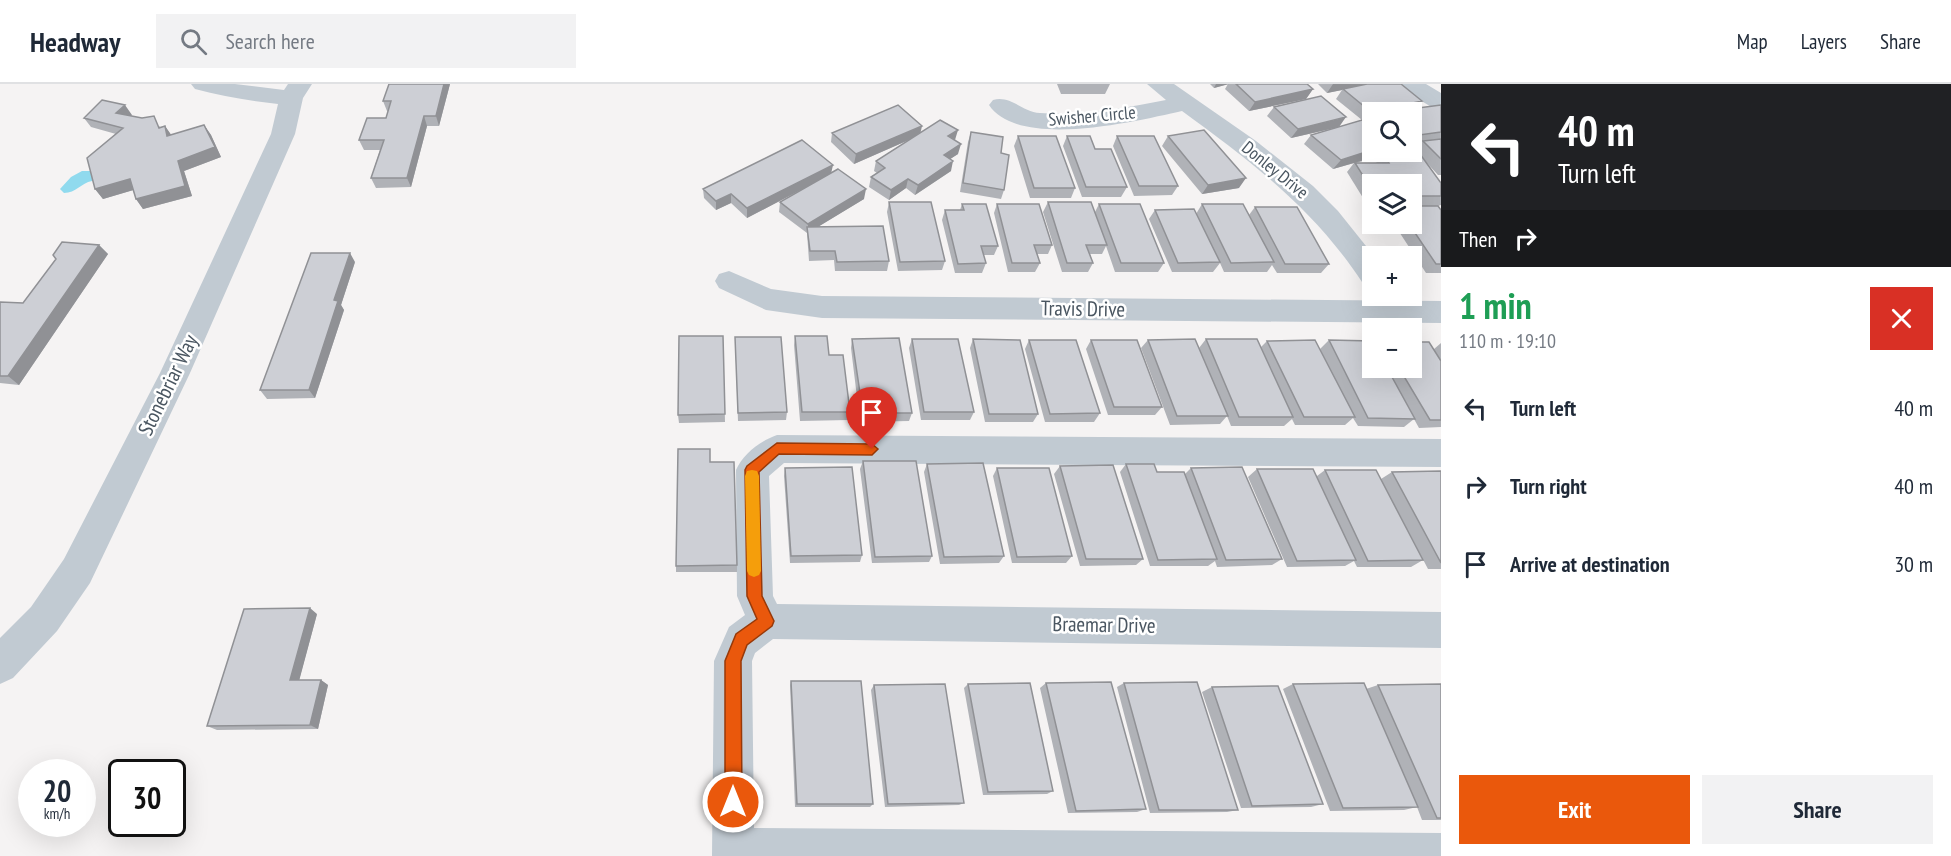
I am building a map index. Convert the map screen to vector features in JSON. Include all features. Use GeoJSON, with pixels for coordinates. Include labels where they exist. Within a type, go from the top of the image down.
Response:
{"type":"FeatureCollection","features":[{"type":"Feature","properties":{"kind":"street"},"geometry":{"type":"LineString","coordinates":[[202,84],[248,94],[296,91]]}},
{"type":"Feature","properties":{"kind":"street","name":"Donley Drive"},"geometry":{"type":"LineString","coordinates":[[1158,84],[1248,148],[1312,199],[1362,258]]}},
{"type":"Feature","properties":{"kind":"street"},"geometry":{"type":"LineString","coordinates":[[1410,84],[1441,103]]}},
{"type":"Feature","properties":{"kind":"street","name":"Stonebriar Way"},"geometry":{"type":"LineString","coordinates":[[0,665],[44,619],[77,571],[176,373],[284,134],[296,91]]}},
{"type":"Feature","properties":{"kind":"street","name":"Swisher Circle"},"geometry":{"type":"LineString","coordinates":[[1001,105],[1020,117],[1044,121],[1115,116],[1185,103]]}},
{"type":"Feature","properties":{"kind":"street","name":"Travis Drive"},"geometry":{"type":"LineString","coordinates":[[729,281],[766,299],[822,307],[1362,304]]}},
{"type":"Feature","properties":{"kind":"street","name":"Travis Drive"},"geometry":{"type":"LineString","coordinates":[[1402,306],[1441,312]]}},
{"type":"Feature","properties":{"kind":"street"},"geometry":{"type":"LineString","coordinates":[[1441,453],[777,449],[752,470],[755,596],[766,621],[742,640],[733,661],[733,852],[1441,854]]}},
{"type":"Feature","properties":{"kind":"street","name":"Braemar Drive"},"geometry":{"type":"LineString","coordinates":[[766,621],[1441,630]]}},
{"type":"Feature","properties":{"kind":"water"},"geometry":{"type":"Polygon","coordinates":[[[82,171],[92,171],[94,177],[92,181],[64,193],[60,189],[71,177],[82,171]]]}},
{"type":"Feature","properties":{"kind":"building"},"geometry":{"type":"Polygon","coordinates":[[[389,84],[444,84],[436,116],[424,116],[407,178],[371,178],[384,140],[359,140],[367,118],[386,118],[391,101],[383,101],[389,84]]]}},
{"type":"Feature","properties":{"kind":"building"},"geometry":{"type":"Polygon","coordinates":[[[1236,84],[1307,84],[1313,89],[1255,102],[1236,84]]]}},
{"type":"Feature","properties":{"kind":"building"},"geometry":{"type":"Polygon","coordinates":[[[1367,84],[1401,84],[1422,101],[1362,102],[1362,105],[1343,89],[1367,84]]]}},
{"type":"Feature","properties":{"kind":"building"},"geometry":{"type":"Polygon","coordinates":[[[1321,96],[1346,117],[1298,129],[1274,107],[1321,96]]]}},
{"type":"Feature","properties":{"kind":"building"},"geometry":{"type":"Polygon","coordinates":[[[102,100],[125,105],[116,113],[142,118],[154,116],[159,128],[165,126],[167,136],[204,125],[215,147],[178,161],[185,186],[136,199],[130,179],[95,189],[87,158],[123,128],[84,118],[102,100]]]}},
{"type":"Feature","properties":{"kind":"building"},"geometry":{"type":"Polygon","coordinates":[[[898,105],[922,126],[856,154],[832,133],[898,105]]]}},
{"type":"Feature","properties":{"kind":"building"},"geometry":{"type":"Polygon","coordinates":[[[1441,105],[1441,132],[1422,135],[1422,107],[1441,105]]]}},
{"type":"Feature","properties":{"kind":"building"},"geometry":{"type":"Polygon","coordinates":[[[940,120],[958,130],[948,136],[961,144],[944,155],[953,161],[918,185],[908,179],[891,190],[871,177],[885,168],[876,161],[940,120]]]}},
{"type":"Feature","properties":{"kind":"building"},"geometry":{"type":"Polygon","coordinates":[[[1362,120],[1362,153],[1341,160],[1311,135],[1362,120]]]}},
{"type":"Feature","properties":{"kind":"building"},"geometry":{"type":"Polygon","coordinates":[[[1204,130],[1246,178],[1208,185],[1168,136],[1204,130]]]}},
{"type":"Feature","properties":{"kind":"building"},"geometry":{"type":"Polygon","coordinates":[[[971,132],[1003,137],[1001,153],[1009,155],[1004,190],[963,183],[971,132]]]}},
{"type":"Feature","properties":{"kind":"building"},"geometry":{"type":"Polygon","coordinates":[[[1018,136],[1056,136],[1075,188],[1034,188],[1018,136]]]}},
{"type":"Feature","properties":{"kind":"building"},"geometry":{"type":"Polygon","coordinates":[[[1067,136],[1090,136],[1095,149],[1111,149],[1127,187],[1086,187],[1067,136]]]}},
{"type":"Feature","properties":{"kind":"building"},"geometry":{"type":"Polygon","coordinates":[[[1117,136],[1154,136],[1178,186],[1139,186],[1117,136]]]}},
{"type":"Feature","properties":{"kind":"building"},"geometry":{"type":"Polygon","coordinates":[[[1441,139],[1441,159],[1423,141],[1441,139]]]}},
{"type":"Feature","properties":{"kind":"building"},"geometry":{"type":"Polygon","coordinates":[[[802,140],[833,165],[747,208],[731,194],[716,201],[703,189],[802,140]]]}},
{"type":"Feature","properties":{"kind":"building"},"geometry":{"type":"Polygon","coordinates":[[[1422,157],[1441,183],[1441,196],[1422,196],[1422,174],[1362,174],[1355,163],[1422,162],[1422,157]]]}},
{"type":"Feature","properties":{"kind":"building"},"geometry":{"type":"Polygon","coordinates":[[[838,169],[866,189],[808,224],[780,202],[838,169]]]}},
{"type":"Feature","properties":{"kind":"building"},"geometry":{"type":"Polygon","coordinates":[[[889,202],[931,202],[945,261],[900,262],[889,202]]]}},
{"type":"Feature","properties":{"kind":"building"},"geometry":{"type":"Polygon","coordinates":[[[1048,202],[1091,202],[1107,245],[1086,245],[1093,263],[1067,263],[1048,202]]]}},
{"type":"Feature","properties":{"kind":"building"},"geometry":{"type":"Polygon","coordinates":[[[962,204],[986,204],[998,246],[981,246],[986,263],[958,264],[945,210],[964,210],[962,204]]]}},
{"type":"Feature","properties":{"kind":"building"},"geometry":{"type":"Polygon","coordinates":[[[997,204],[1039,204],[1052,245],[1034,245],[1040,263],[1012,263],[997,204]]]}},
{"type":"Feature","properties":{"kind":"building"},"geometry":{"type":"Polygon","coordinates":[[[1099,204],[1140,204],[1164,263],[1121,263],[1099,204]]]}},
{"type":"Feature","properties":{"kind":"building"},"geometry":{"type":"Polygon","coordinates":[[[1202,204],[1243,204],[1274,262],[1231,263],[1202,204]]]}},
{"type":"Feature","properties":{"kind":"building"},"geometry":{"type":"Polygon","coordinates":[[[1422,206],[1438,206],[1441,210],[1441,264],[1436,264],[1416,234],[1422,234],[1422,206]]]}},
{"type":"Feature","properties":{"kind":"building"},"geometry":{"type":"Polygon","coordinates":[[[1255,207],[1297,207],[1329,264],[1285,264],[1255,207]]]}},
{"type":"Feature","properties":{"kind":"building"},"geometry":{"type":"Polygon","coordinates":[[[1194,209],[1220,262],[1178,263],[1155,210],[1194,209]]]}},
{"type":"Feature","properties":{"kind":"building"},"geometry":{"type":"Polygon","coordinates":[[[883,226],[889,261],[837,262],[835,251],[810,251],[807,227],[883,226]]]}},
{"type":"Feature","properties":{"kind":"building"},"geometry":{"type":"Polygon","coordinates":[[[62,242],[99,245],[8,376],[0,376],[0,302],[23,303],[56,259],[53,255],[62,242]]]}},
{"type":"Feature","properties":{"kind":"building"},"geometry":{"type":"Polygon","coordinates":[[[311,253],[350,253],[334,300],[338,301],[309,390],[260,390],[311,253]]]}},
{"type":"Feature","properties":{"kind":"building"},"geometry":{"type":"Polygon","coordinates":[[[679,336],[723,336],[725,414],[678,415],[679,336]]]}},
{"type":"Feature","properties":{"kind":"building"},"geometry":{"type":"Polygon","coordinates":[[[795,336],[827,336],[829,355],[843,355],[850,412],[802,412],[795,336]]]}},
{"type":"Feature","properties":{"kind":"building"},"geometry":{"type":"Polygon","coordinates":[[[735,337],[781,337],[787,412],[738,413],[735,337]]]}},
{"type":"Feature","properties":{"kind":"building"},"geometry":{"type":"Polygon","coordinates":[[[899,338],[912,413],[863,413],[852,339],[899,338]]]}},
{"type":"Feature","properties":{"kind":"building"},"geometry":{"type":"Polygon","coordinates":[[[912,339],[958,339],[974,412],[924,412],[912,339]]]}},
{"type":"Feature","properties":{"kind":"building"},"geometry":{"type":"Polygon","coordinates":[[[973,339],[1020,340],[1038,414],[989,414],[973,339]]]}},
{"type":"Feature","properties":{"kind":"building"},"geometry":{"type":"Polygon","coordinates":[[[1195,339],[1228,416],[1177,416],[1148,340],[1195,339]]]}},
{"type":"Feature","properties":{"kind":"building"},"geometry":{"type":"Polygon","coordinates":[[[1206,339],[1257,339],[1293,417],[1239,417],[1206,339]]]}},
{"type":"Feature","properties":{"kind":"building"},"geometry":{"type":"Polygon","coordinates":[[[1029,340],[1076,340],[1100,413],[1050,414],[1029,340]]]}},
{"type":"Feature","properties":{"kind":"building"},"geometry":{"type":"Polygon","coordinates":[[[1091,340],[1137,340],[1162,407],[1114,407],[1091,340]]]}},
{"type":"Feature","properties":{"kind":"building"},"geometry":{"type":"Polygon","coordinates":[[[1315,340],[1355,417],[1304,417],[1267,341],[1315,340]]]}},
{"type":"Feature","properties":{"kind":"building"},"geometry":{"type":"Polygon","coordinates":[[[1329,340],[1362,341],[1362,378],[1392,378],[1415,419],[1368,418],[1329,340]]]}},
{"type":"Feature","properties":{"kind":"building"},"geometry":{"type":"Polygon","coordinates":[[[1422,342],[1429,342],[1441,361],[1441,420],[1430,420],[1405,378],[1422,378],[1422,342]]]}},
{"type":"Feature","properties":{"kind":"building"},"geometry":{"type":"Polygon","coordinates":[[[678,449],[710,449],[710,462],[734,462],[737,565],[676,566],[678,449]]]}},
{"type":"Feature","properties":{"kind":"building"},"geometry":{"type":"Polygon","coordinates":[[[863,461],[916,461],[932,556],[875,557],[863,461]]]}},
{"type":"Feature","properties":{"kind":"building"},"geometry":{"type":"Polygon","coordinates":[[[983,463],[1004,556],[944,557],[927,464],[983,463]]]}},
{"type":"Feature","properties":{"kind":"building"},"geometry":{"type":"Polygon","coordinates":[[[1126,464],[1154,464],[1157,472],[1184,472],[1217,559],[1158,560],[1126,464]]]}},
{"type":"Feature","properties":{"kind":"building"},"geometry":{"type":"Polygon","coordinates":[[[1113,465],[1143,559],[1086,559],[1060,466],[1113,465]]]}},
{"type":"Feature","properties":{"kind":"building"},"geometry":{"type":"Polygon","coordinates":[[[852,467],[862,555],[791,556],[785,468],[852,467]]]}},
{"type":"Feature","properties":{"kind":"building"},"geometry":{"type":"Polygon","coordinates":[[[1242,467],[1282,559],[1226,560],[1191,468],[1242,467]]]}},
{"type":"Feature","properties":{"kind":"building"},"geometry":{"type":"Polygon","coordinates":[[[997,468],[1049,468],[1072,556],[1017,557],[997,468]]]}},
{"type":"Feature","properties":{"kind":"building"},"geometry":{"type":"Polygon","coordinates":[[[1257,469],[1313,469],[1356,560],[1297,561],[1257,469]]]}},
{"type":"Feature","properties":{"kind":"building"},"geometry":{"type":"Polygon","coordinates":[[[1325,470],[1376,470],[1423,560],[1368,561],[1325,470]]]}},
{"type":"Feature","properties":{"kind":"building"},"geometry":{"type":"Polygon","coordinates":[[[1441,471],[1441,563],[1392,472],[1441,471]]]}},
{"type":"Feature","properties":{"kind":"building"},"geometry":{"type":"Polygon","coordinates":[[[310,608],[290,680],[321,680],[310,725],[207,726],[244,609],[310,608]]]}},
{"type":"Feature","properties":{"kind":"building"},"geometry":{"type":"Polygon","coordinates":[[[791,681],[861,681],[873,804],[797,804],[791,681]]]}},
{"type":"Feature","properties":{"kind":"building"},"geometry":{"type":"Polygon","coordinates":[[[1111,682],[1146,809],[1076,811],[1046,683],[1111,682]]]}},
{"type":"Feature","properties":{"kind":"building"},"geometry":{"type":"Polygon","coordinates":[[[1197,682],[1238,810],[1159,810],[1124,683],[1197,682]]]}},
{"type":"Feature","properties":{"kind":"building"},"geometry":{"type":"Polygon","coordinates":[[[1030,683],[1053,791],[988,792],[968,684],[1030,683]]]}},
{"type":"Feature","properties":{"kind":"building"},"geometry":{"type":"Polygon","coordinates":[[[1364,683],[1418,807],[1343,808],[1293,684],[1364,683]]]}},
{"type":"Feature","properties":{"kind":"building"},"geometry":{"type":"Polygon","coordinates":[[[945,684],[964,803],[888,804],[874,685],[945,684]]]}},
{"type":"Feature","properties":{"kind":"building"},"geometry":{"type":"Polygon","coordinates":[[[1441,684],[1441,818],[1437,818],[1378,685],[1441,684]]]}},
{"type":"Feature","properties":{"kind":"building"},"geometry":{"type":"Polygon","coordinates":[[[1278,686],[1323,804],[1252,806],[1212,687],[1278,686]]]}},
{"type":"Feature","properties":{"kind":"slow traffic"},"geometry":{"type":"LineString","coordinates":[[752,476],[754,571]]}},
{"type":"Feature","properties":{"kind":"route"},"geometry":{"type":"LineString","coordinates":[[733,802],[733,661],[742,640],[766,621],[755,596],[752,470],[777,449],[872,449]]}}]}
